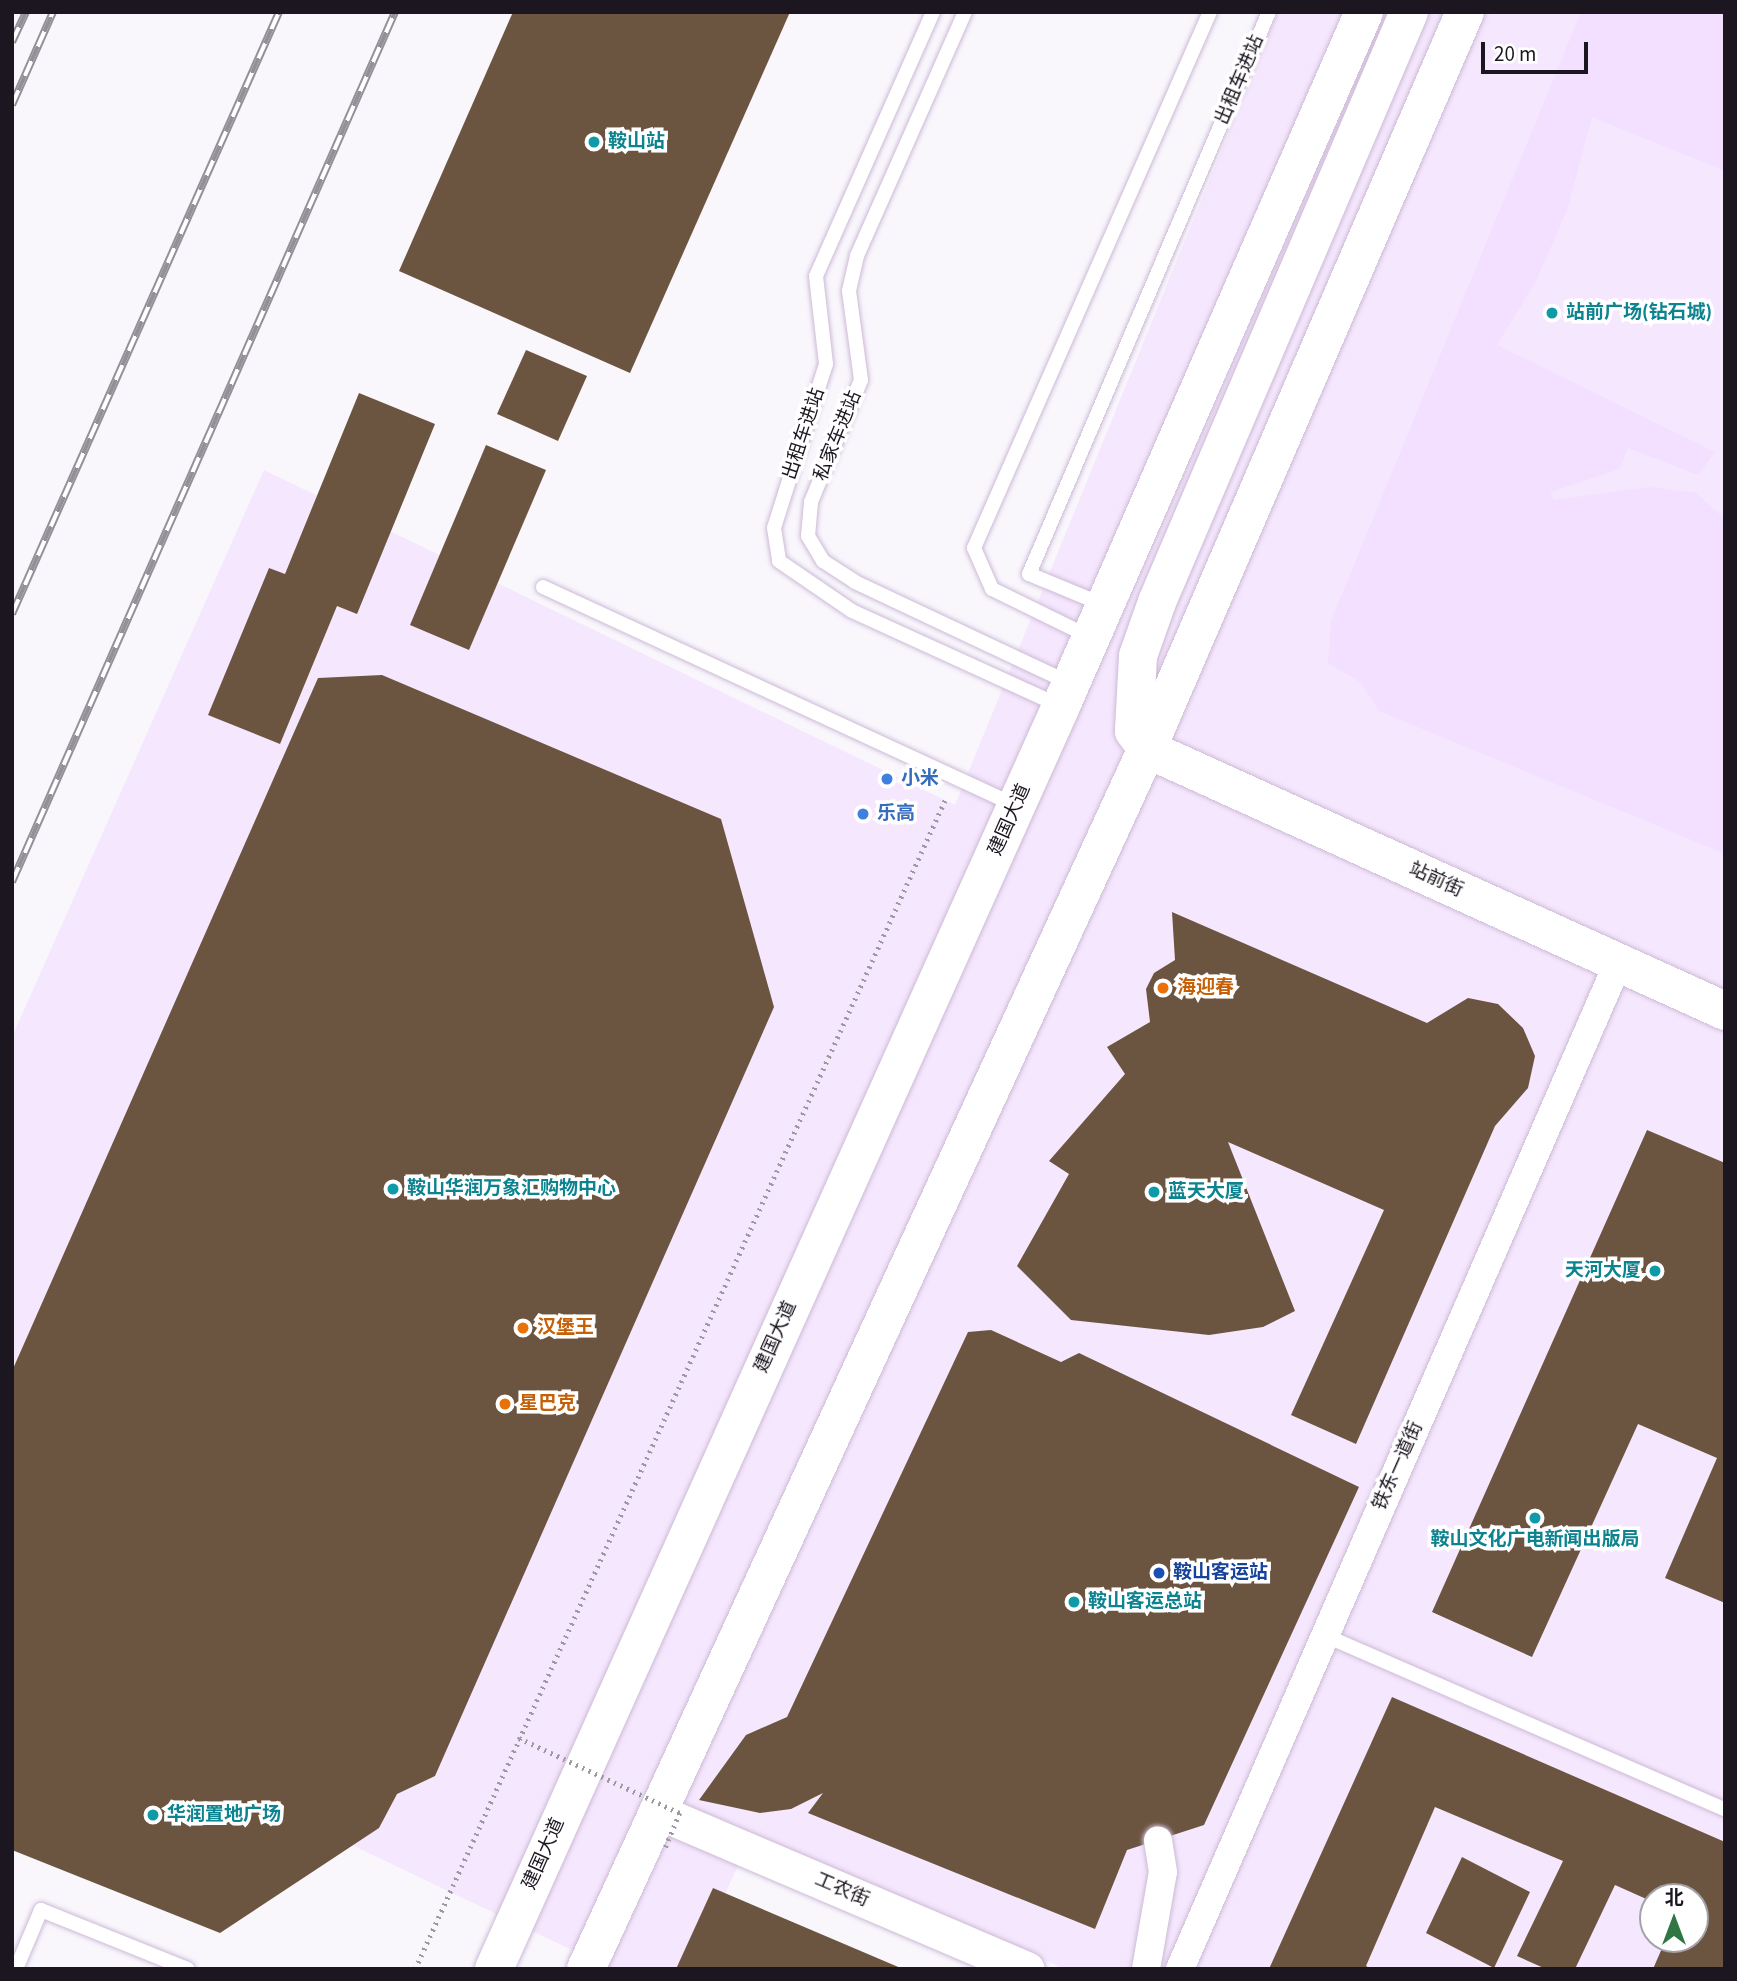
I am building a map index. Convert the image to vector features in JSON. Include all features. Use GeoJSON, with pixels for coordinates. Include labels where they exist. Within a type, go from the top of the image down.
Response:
{"type":"FeatureCollection","features":[{"type":"Feature","properties":{"kind":"main road","name":"建国大道"},"geometry":{"type":"LineString","coordinates":[[494,1969],[1017,806],[1364,12]]}},
{"type":"Feature","properties":{"kind":"main road"},"geometry":{"type":"LineString","coordinates":[[1147,749],[1134,732],[1131,708],[1138,656],[1157,603],[1409,12]]}},
{"type":"Feature","properties":{"kind":"main road"},"geometry":{"type":"LineString","coordinates":[[586,1969],[656,1830],[1147,749],[1465,12]]}},
{"type":"Feature","properties":{"kind":"main road","name":"站前街"},"geometry":{"type":"LineString","coordinates":[[1147,749],[1725,1011]]}},
{"type":"Feature","properties":{"kind":"street","name":"铁东一道街"},"geometry":{"type":"LineString","coordinates":[[1180,1969],[1618,963]]}},
{"type":"Feature","properties":{"kind":"street","name":"工农街"},"geometry":{"type":"LineString","coordinates":[[656,1830],[985,1969]]}},
{"type":"Feature","properties":{"kind":"street","name":"工农街"},"geometry":{"type":"LineString","coordinates":[[656,1830],[1027,1969]]}},
{"type":"Feature","properties":{"kind":"street"},"geometry":{"type":"LineString","coordinates":[[1146,1969],[1163,1872],[1158,1840]]}},
{"type":"Feature","properties":{"kind":"lane","name":"出租车进站"},"geometry":{"type":"LineString","coordinates":[[933,12],[816,276],[826,364],[774,528],[779,561],[852,611],[1066,695]]}},
{"type":"Feature","properties":{"kind":"lane","name":"私家车进站"},"geometry":{"type":"LineString","coordinates":[[965,12],[857,256],[849,291],[861,380],[811,502],[808,536],[823,561],[855,582],[1066,695]]}},
{"type":"Feature","properties":{"kind":"lane"},"geometry":{"type":"LineString","coordinates":[[1098,622],[992,589],[974,548],[1210,12]]}},
{"type":"Feature","properties":{"kind":"lane","name":"出租车进站"},"geometry":{"type":"LineString","coordinates":[[1098,622],[1029,574],[1269,12]]}},
{"type":"Feature","properties":{"kind":"lane"},"geometry":{"type":"LineString","coordinates":[[543,587],[1017,806]]}},
{"type":"Feature","properties":{"kind":"lane"},"geometry":{"type":"LineString","coordinates":[[1324,1636],[1725,1809]]}},
{"type":"Feature","properties":{"kind":"lane"},"geometry":{"type":"LineString","coordinates":[[16,1969],[41,1910],[188,1969]]}},
{"type":"Feature","properties":{"kind":"path"},"geometry":{"type":"LineString","coordinates":[[415,1969],[956,777]]}},
{"type":"Feature","properties":{"kind":"path"},"geometry":{"type":"LineString","coordinates":[[519,1738],[680,1814],[656,1830]]}},
{"type":"Feature","properties":{"kind":"shaded area"},"geometry":{"type":"Polygon","coordinates":[[[1278,12],[1725,12],[1725,1969],[1066,1969],[750,1840],[690,1969],[612,1969],[12,1683],[12,1037],[264,470],[955,805],[1278,12]]]}},
{"type":"Feature","properties":{"kind":"shaded area"},"geometry":{"type":"Polygon","coordinates":[[[1581,12],[1725,12],[1725,171],[1592,117],[1567,210],[1536,281],[1497,345],[1715,452],[1698,475],[1628,448],[1619,469],[1550,492],[1554,500],[1650,487],[1696,493],[1725,519],[1723,853],[1379,711],[1360,682],[1328,663],[1331,621],[1581,12]]]}},
{"type":"Feature","properties":{"kind":"building","name":"鞍山站"},"geometry":{"type":"Polygon","coordinates":[[[513,12],[790,12],[630,373],[399,271],[513,12]]]}},
{"type":"Feature","properties":{"kind":"building"},"geometry":{"type":"Polygon","coordinates":[[[526,350],[587,376],[558,441],[497,414],[526,350]]]}},
{"type":"Feature","properties":{"kind":"building"},"geometry":{"type":"Polygon","coordinates":[[[359,393],[435,424],[357,614],[337,606],[280,744],[208,715],[269,568],[285,574],[359,393]]]}},
{"type":"Feature","properties":{"kind":"building"},"geometry":{"type":"Polygon","coordinates":[[[486,445],[546,470],[469,650],[410,625],[486,445]]]}},
{"type":"Feature","properties":{"kind":"building","name":"鞍山华润万象汇购物中心"},"geometry":{"type":"Polygon","coordinates":[[[382,675],[721,819],[774,1007],[435,1776],[397,1794],[379,1828],[220,1933],[12,1850],[12,1371],[318,678],[382,675]]]}},
{"type":"Feature","properties":{"kind":"building","name":"蓝天大厦"},"geometry":{"type":"Polygon","coordinates":[[[1172,912],[1427,1023],[1468,998],[1498,1004],[1523,1028],[1535,1056],[1528,1088],[1495,1126],[1356,1444],[1291,1415],[1384,1210],[1228,1142],[1295,1311],[1263,1327],[1209,1335],[1071,1320],[1017,1266],[1069,1174],[1049,1161],[1125,1074],[1107,1047],[1150,1022],[1146,989],[1154,973],[1175,960],[1172,912]]]}},
{"type":"Feature","properties":{"kind":"building","name":"天河大厦"},"geometry":{"type":"Polygon","coordinates":[[[1647,1130],[1725,1163],[1725,1603],[1665,1578],[1717,1458],[1638,1424],[1532,1657],[1432,1612],[1647,1130]]]}},
{"type":"Feature","properties":{"kind":"building","name":"鞍山客运总站"},"geometry":{"type":"Polygon","coordinates":[[[991,1330],[1061,1362],[1079,1353],[1359,1487],[1204,1825],[1127,1850],[1095,1929],[808,1813],[823,1793],[791,1809],[760,1813],[699,1800],[746,1735],[787,1717],[968,1332],[991,1330]]]}},
{"type":"Feature","properties":{"kind":"building"},"geometry":{"type":"Polygon","coordinates":[[[1392,1697],[1725,1842],[1725,1969],[1653,1969],[1660,1953],[1709,1953],[1709,1883],[1639,1883],[1639,1896],[1615,1885],[1575,1969],[1546,1969],[1517,1956],[1563,1861],[1435,1807],[1366,1966],[1371,1969],[1269,1969],[1392,1697]]]}},
{"type":"Feature","properties":{"kind":"building"},"geometry":{"type":"Polygon","coordinates":[[[1462,1857],[1530,1892],[1494,1968],[1426,1933],[1462,1857]]]}},
{"type":"Feature","properties":{"kind":"building"},"geometry":{"type":"Polygon","coordinates":[[[713,1888],[903,1969],[676,1969],[713,1888]]]}},
{"type":"Feature","properties":{"kind":"railway"},"geometry":{"type":"LineString","coordinates":[[12,42],[26,12]]}},
{"type":"Feature","properties":{"kind":"railway"},"geometry":{"type":"LineString","coordinates":[[12,105],[53,12]]}},
{"type":"Feature","properties":{"kind":"railway"},"geometry":{"type":"LineString","coordinates":[[12,614],[279,12]]}},
{"type":"Feature","properties":{"kind":"railway"},"geometry":{"type":"LineString","coordinates":[[12,882],[395,12]]}},
{"type":"Feature","properties":{"kind":"place","name":"鞍山站"},"geometry":{"type":"Point","coordinates":[594,142]}},
{"type":"Feature","properties":{"kind":"place","name":"站前广场(钻石城)"},"geometry":{"type":"Point","coordinates":[1552,313]}},
{"type":"Feature","properties":{"kind":"place","name":"小米"},"geometry":{"type":"Point","coordinates":[887,779]}},
{"type":"Feature","properties":{"kind":"place","name":"乐高"},"geometry":{"type":"Point","coordinates":[863,814]}},
{"type":"Feature","properties":{"kind":"place","name":"海迎春"},"geometry":{"type":"Point","coordinates":[1163,988]}},
{"type":"Feature","properties":{"kind":"place","name":"鞍山华润万象汇购物中心"},"geometry":{"type":"Point","coordinates":[393,1189]}},
{"type":"Feature","properties":{"kind":"place","name":"蓝天大厦"},"geometry":{"type":"Point","coordinates":[1154,1192]}},
{"type":"Feature","properties":{"kind":"place","name":"天河大厦"},"geometry":{"type":"Point","coordinates":[1655,1271]}},
{"type":"Feature","properties":{"kind":"place","name":"汉堡王"},"geometry":{"type":"Point","coordinates":[523,1328]}},
{"type":"Feature","properties":{"kind":"place","name":"星巴克"},"geometry":{"type":"Point","coordinates":[505,1404]}},
{"type":"Feature","properties":{"kind":"place","name":"鞍山文化广电新闻出版局"},"geometry":{"type":"Point","coordinates":[1535,1518]}},
{"type":"Feature","properties":{"kind":"place","name":"鞍山客运站"},"geometry":{"type":"Point","coordinates":[1159,1573]}},
{"type":"Feature","properties":{"kind":"place","name":"鞍山客运总站"},"geometry":{"type":"Point","coordinates":[1074,1602]}},
{"type":"Feature","properties":{"kind":"place","name":"华润置地广场"},"geometry":{"type":"Point","coordinates":[153,1815]}}]}
